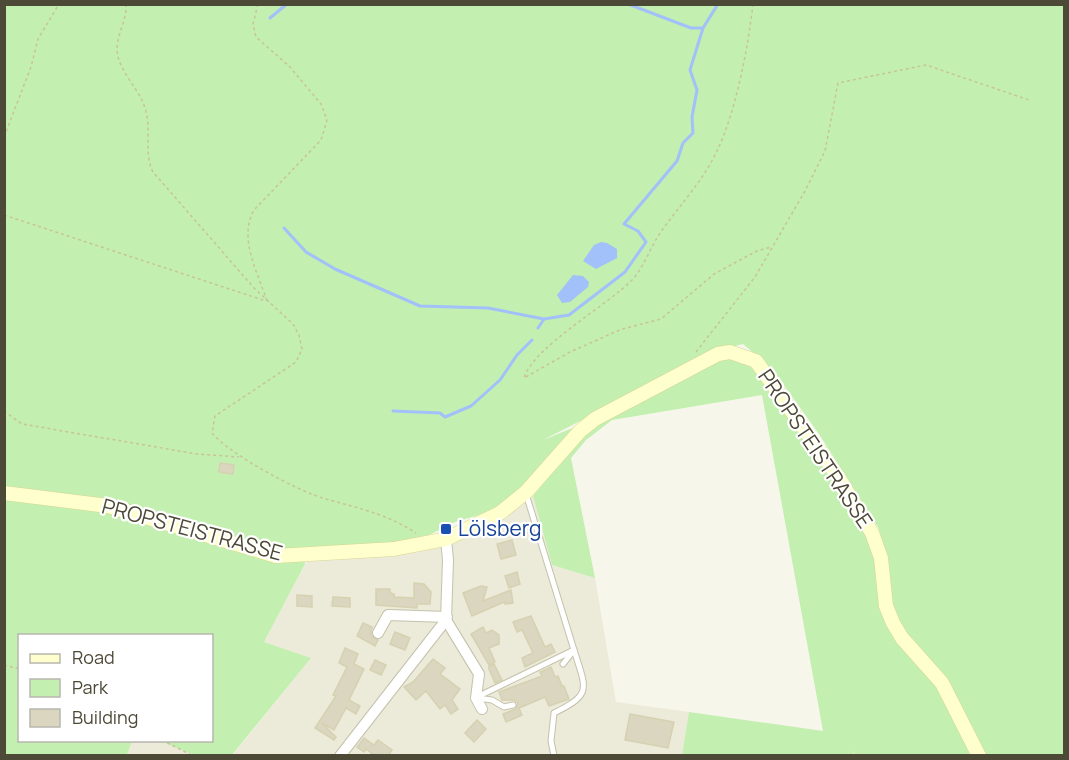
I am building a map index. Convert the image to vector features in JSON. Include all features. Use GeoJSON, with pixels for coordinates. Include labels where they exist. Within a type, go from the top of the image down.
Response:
{"type":"FeatureCollection","features":[{"type":"Feature","properties":{"kind":"street","name":"PROPSTEISTRASSE"},"geometry":{"type":"LineString","coordinates":[[4,494],[108,506],[276,556],[394,549],[431,543],[446,539],[500,513],[526,492],[580,431],[595,419],[718,354],[730,352],[756,361],[813,440],[865,519],[881,558],[886,606],[893,623],[902,638],[942,683],[979,756]]}},
{"type":"Feature","properties":{"kind":"street"},"geometry":{"type":"LineString","coordinates":[[446,539],[448,560],[446,619],[479,674],[476,698],[482,709]]}},
{"type":"Feature","properties":{"kind":"street"},"geometry":{"type":"LineString","coordinates":[[378,633],[388,615],[446,619]]}},
{"type":"Feature","properties":{"kind":"street"},"geometry":{"type":"LineString","coordinates":[[346,754],[394,685],[446,619]]}},
{"type":"Feature","properties":{"kind":"lane"},"geometry":{"type":"LineString","coordinates":[[526,492],[584,689],[583,696],[577,702],[554,713],[551,741],[554,756]]}},
{"type":"Feature","properties":{"kind":"lane"},"geometry":{"type":"LineString","coordinates":[[563,664],[574,650]]}},
{"type":"Feature","properties":{"kind":"lane"},"geometry":{"type":"LineString","coordinates":[[476,698],[574,650]]}},
{"type":"Feature","properties":{"kind":"lane"},"geometry":{"type":"LineString","coordinates":[[476,698],[492,700],[504,707],[513,705]]}},
{"type":"Feature","properties":{"kind":"path"},"geometry":{"type":"LineString","coordinates":[[4,137],[31,67],[38,39],[59,4]]}},
{"type":"Feature","properties":{"kind":"path"},"geometry":{"type":"LineString","coordinates":[[126,4],[125,22],[119,35],[117,51],[130,84],[145,109],[150,165],[268,302],[293,324],[299,335],[302,349],[292,366],[215,416],[212,433],[222,445],[240,457],[323,499],[375,511],[431,543]]}},
{"type":"Feature","properties":{"kind":"path"},"geometry":{"type":"LineString","coordinates":[[258,4],[253,24],[256,37],[289,66],[321,104],[327,120],[321,140],[254,210],[249,219],[246,234],[268,302]]}},
{"type":"Feature","properties":{"kind":"path"},"geometry":{"type":"LineString","coordinates":[[753,4],[748,45],[718,150],[700,180],[659,235],[633,280],[559,339],[534,362],[524,378],[570,352],[622,329],[661,319],[714,274],[757,250],[771,247]]}},
{"type":"Feature","properties":{"kind":"path"},"geometry":{"type":"LineString","coordinates":[[696,352],[755,277],[825,151],[838,83],[926,65],[1029,100]]}},
{"type":"Feature","properties":{"kind":"path"},"geometry":{"type":"LineString","coordinates":[[4,215],[268,302]]}},
{"type":"Feature","properties":{"kind":"path"},"geometry":{"type":"LineString","coordinates":[[4,411],[22,424],[197,454],[240,457]]}},
{"type":"Feature","properties":{"kind":"path"},"geometry":{"type":"LineString","coordinates":[[164,742],[193,756]]}},
{"type":"Feature","properties":{"kind":"shaded area"},"geometry":{"type":"Polygon","coordinates":[[[533,496],[552,565],[595,578],[616,702],[689,712],[682,755],[232,756],[311,658],[264,642],[308,559],[401,552],[498,518],[533,496]]]}},
{"type":"Feature","properties":{"kind":"shaded area"},"geometry":{"type":"Polygon","coordinates":[[[131,742],[162,742],[194,755],[127,756],[131,742]]]}},
{"type":"Feature","properties":{"kind":"green space"},"geometry":{"type":"Polygon","coordinates":[[[4,5],[1064,5],[1064,755],[854,756],[854,750],[853,756],[682,755],[689,712],[823,731],[762,395],[612,420],[586,440],[571,458],[595,578],[552,565],[533,496],[583,436],[601,423],[722,358],[738,358],[774,384],[886,552],[878,527],[819,434],[772,369],[743,344],[719,350],[543,440],[595,419],[516,495],[489,512],[455,522],[419,540],[305,551],[305,564],[264,642],[311,658],[232,755],[194,755],[162,742],[213,742],[213,634],[18,634],[18,742],[132,742],[127,755],[5,755],[4,5]]]}},
{"type":"Feature","properties":{"kind":"water"},"geometry":{"type":"Polygon","coordinates":[[[601,242],[617,249],[617,258],[596,269],[583,261],[594,245],[601,242]]]}},
{"type":"Feature","properties":{"kind":"water"},"geometry":{"type":"Polygon","coordinates":[[[573,275],[583,276],[589,282],[588,287],[570,302],[562,303],[557,295],[573,275]]]}},
{"type":"Feature","properties":{"kind":"building"},"geometry":{"type":"Polygon","coordinates":[[[220,463],[234,465],[233,474],[219,472],[220,463]]]}},
{"type":"Feature","properties":{"kind":"building"},"geometry":{"type":"Polygon","coordinates":[[[512,540],[516,555],[501,559],[497,544],[512,540]]]}},
{"type":"Feature","properties":{"kind":"building"},"geometry":{"type":"Polygon","coordinates":[[[517,572],[520,584],[509,588],[505,576],[517,572]]]}},
{"type":"Feature","properties":{"kind":"building"},"geometry":{"type":"Polygon","coordinates":[[[414,583],[424,584],[431,592],[430,604],[417,604],[417,608],[376,605],[376,589],[390,589],[394,597],[414,598],[414,583]]]}},
{"type":"Feature","properties":{"kind":"building"},"geometry":{"type":"Polygon","coordinates":[[[481,586],[487,587],[483,601],[511,590],[513,603],[505,604],[504,602],[472,616],[463,593],[481,586]]]}},
{"type":"Feature","properties":{"kind":"building"},"geometry":{"type":"Polygon","coordinates":[[[297,595],[312,596],[312,607],[297,606],[297,595]]]}},
{"type":"Feature","properties":{"kind":"building"},"geometry":{"type":"Polygon","coordinates":[[[333,597],[350,598],[350,607],[332,606],[333,597]]]}},
{"type":"Feature","properties":{"kind":"building"},"geometry":{"type":"Polygon","coordinates":[[[531,616],[545,647],[551,644],[555,652],[525,667],[522,658],[533,653],[522,630],[517,632],[513,622],[531,616]]]}},
{"type":"Feature","properties":{"kind":"building"},"geometry":{"type":"Polygon","coordinates":[[[363,623],[372,627],[371,636],[378,640],[375,646],[357,636],[363,623]]]}},
{"type":"Feature","properties":{"kind":"building"},"geometry":{"type":"Polygon","coordinates":[[[483,627],[486,633],[492,630],[499,635],[499,644],[489,648],[495,662],[489,665],[471,634],[483,627]]]}},
{"type":"Feature","properties":{"kind":"building"},"geometry":{"type":"Polygon","coordinates":[[[395,632],[410,638],[405,650],[390,644],[395,632]]]}},
{"type":"Feature","properties":{"kind":"building"},"geometry":{"type":"Polygon","coordinates":[[[345,648],[358,654],[354,664],[364,669],[349,700],[360,706],[356,714],[346,708],[334,730],[322,723],[336,737],[334,740],[315,728],[336,696],[333,695],[347,667],[339,663],[345,648]]]}},
{"type":"Feature","properties":{"kind":"building"},"geometry":{"type":"Polygon","coordinates":[[[433,659],[445,668],[440,674],[460,689],[452,700],[458,709],[451,714],[445,705],[440,709],[426,691],[416,700],[404,687],[413,682],[433,659]]]}},
{"type":"Feature","properties":{"kind":"building"},"geometry":{"type":"Polygon","coordinates":[[[375,660],[386,665],[381,675],[370,670],[375,660]]]}},
{"type":"Feature","properties":{"kind":"building"},"geometry":{"type":"Polygon","coordinates":[[[494,664],[502,680],[495,683],[489,669],[489,666],[494,664]]]}},
{"type":"Feature","properties":{"kind":"building"},"geometry":{"type":"Polygon","coordinates":[[[551,667],[555,677],[558,676],[564,686],[569,699],[549,706],[545,697],[519,708],[522,715],[506,722],[503,714],[516,709],[518,703],[514,700],[502,700],[499,692],[542,676],[540,672],[551,667]]]}},
{"type":"Feature","properties":{"kind":"building"},"geometry":{"type":"Polygon","coordinates":[[[630,714],[674,722],[668,748],[625,740],[630,714]]]}},
{"type":"Feature","properties":{"kind":"building"},"geometry":{"type":"Polygon","coordinates":[[[477,720],[486,729],[474,742],[465,733],[477,720]]]}},
{"type":"Feature","properties":{"kind":"building"},"geometry":{"type":"Polygon","coordinates":[[[364,738],[374,745],[378,740],[392,750],[388,756],[375,756],[366,749],[364,752],[357,747],[364,738]]]}},
{"type":"Feature","properties":{"kind":"waterway"},"geometry":{"type":"LineString","coordinates":[[270,18],[287,4]]}},
{"type":"Feature","properties":{"kind":"waterway"},"geometry":{"type":"LineString","coordinates":[[628,4],[691,28],[703,28]]}},
{"type":"Feature","properties":{"kind":"waterway"},"geometry":{"type":"LineString","coordinates":[[538,328],[544,319],[569,315],[625,272],[646,242],[638,231],[624,224],[677,161],[683,143],[693,133],[692,117],[697,90],[690,70],[703,28],[718,4]]}},
{"type":"Feature","properties":{"kind":"waterway"},"geometry":{"type":"LineString","coordinates":[[284,228],[306,252],[335,269],[420,306],[488,308],[544,319]]}},
{"type":"Feature","properties":{"kind":"waterway"},"geometry":{"type":"LineString","coordinates":[[393,411],[440,413],[445,417],[471,406],[500,380],[517,355],[532,340]]}},
{"type":"Feature","properties":{"kind":"place","name":"Lölsberg"},"geometry":{"type":"Point","coordinates":[446,529]}}]}
